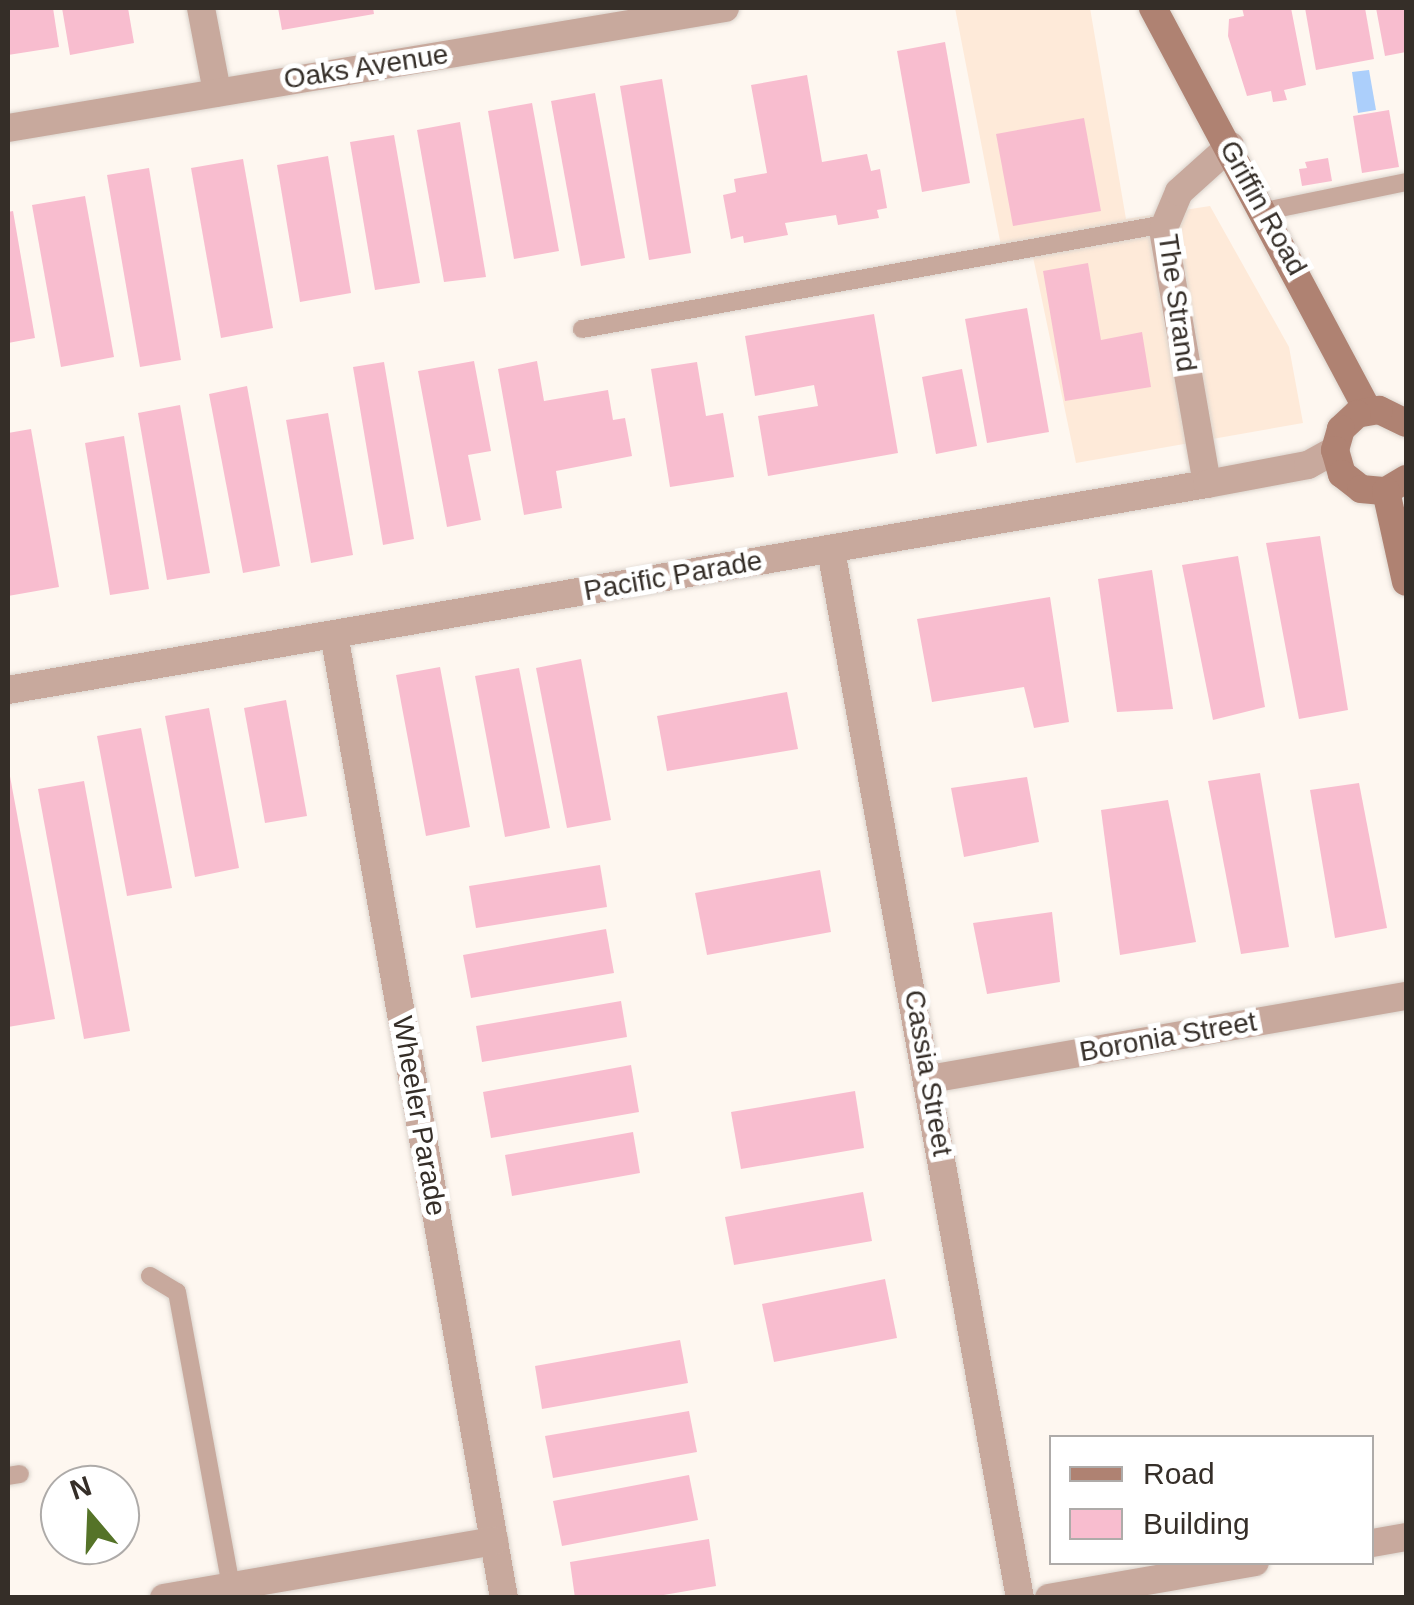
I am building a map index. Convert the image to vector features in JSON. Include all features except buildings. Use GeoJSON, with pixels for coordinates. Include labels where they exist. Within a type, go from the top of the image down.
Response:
{"type":"FeatureCollection","features":[{"type":"Feature","properties":{"kind":"main road","name":"Griffin Road"},"geometry":{"type":"LineString","coordinates":[[1153,8],[1368,411]]}},
{"type":"Feature","properties":{"kind":"main road"},"geometry":{"type":"LineString","coordinates":[[1406,423],[1390,412],[1368,411],[1341,429],[1335,450],[1351,483],[1396,485],[1406,582]]}},
{"type":"Feature","properties":{"kind":"street"},"geometry":{"type":"LineString","coordinates":[[201,8],[217,92]]}},
{"type":"Feature","properties":{"kind":"street","name":"Oaks Avenue"},"geometry":{"type":"LineString","coordinates":[[8,128],[725,8]]}},
{"type":"Feature","properties":{"kind":"street","name":"The Strand"},"geometry":{"type":"LineString","coordinates":[[1207,484],[1165,224],[1179,192],[1230,146]]}},
{"type":"Feature","properties":{"kind":"street","name":"Pacific Parade"},"geometry":{"type":"LineString","coordinates":[[8,690],[1308,466],[1335,450]]}},
{"type":"Feature","properties":{"kind":"street","name":"Cassia Street"},"geometry":{"type":"LineString","coordinates":[[831,550],[930,1079],[1020,1598]]}},
{"type":"Feature","properties":{"kind":"street","name":"Wheeler Parade"},"geometry":{"type":"LineString","coordinates":[[334,634],[504,1598]]}},
{"type":"Feature","properties":{"kind":"street","name":"Boronia Street"},"geometry":{"type":"LineString","coordinates":[[930,1079],[1406,996]]}},
{"type":"Feature","properties":{"kind":"street"},"geometry":{"type":"LineString","coordinates":[[1374,1542],[1406,1536]]}},
{"type":"Feature","properties":{"kind":"street"},"geometry":{"type":"LineString","coordinates":[[164,1598],[494,1541]]}},
{"type":"Feature","properties":{"kind":"street"},"geometry":{"type":"LineString","coordinates":[[1050,1598],[1237,1565]]}},
{"type":"Feature","properties":{"kind":"lane"},"geometry":{"type":"LineString","coordinates":[[1265,212],[1406,182]]}},
{"type":"Feature","properties":{"kind":"lane"},"geometry":{"type":"LineString","coordinates":[[582,329],[1165,224]]}},
{"type":"Feature","properties":{"kind":"lane"},"geometry":{"type":"LineString","coordinates":[[150,1276],[177,1292],[230,1586]]}},
{"type":"Feature","properties":{"kind":"shaded area"},"geometry":{"type":"Polygon","coordinates":[[[955,8],[1090,8],[1126,219],[1210,206],[1289,347],[1303,423],[1076,463],[1033,257],[1001,246],[955,8]]]}},
{"type":"Feature","properties":{"kind":"water"},"geometry":{"type":"Polygon","coordinates":[[[1369,70],[1376,110],[1358,113],[1352,72],[1369,70]]]}}]}
